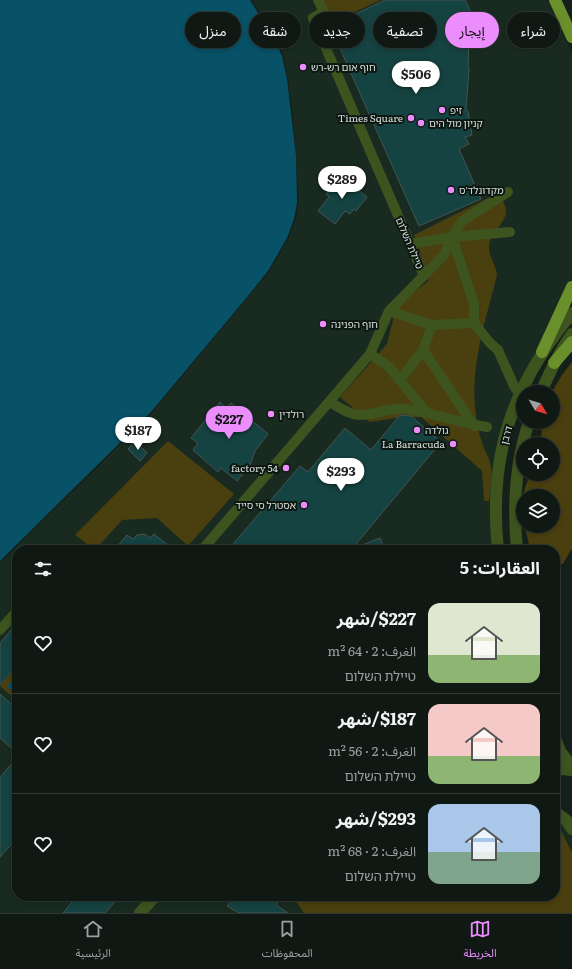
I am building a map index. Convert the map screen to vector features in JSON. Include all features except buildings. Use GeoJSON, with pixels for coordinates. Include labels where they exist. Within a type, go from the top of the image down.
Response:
{"type":"FeatureCollection","features":[{"type":"Feature","properties":{"kind":"highway"},"geometry":{"type":"LineString","coordinates":[[555,0],[572,37]]}},
{"type":"Feature","properties":{"kind":"highway"},"geometry":{"type":"LineString","coordinates":[[542,352],[572,287]]}},
{"type":"Feature","properties":{"kind":"highway"},"geometry":{"type":"LineString","coordinates":[[554,363],[572,342]]}},
{"type":"Feature","properties":{"kind":"street","name":"טיילת השלום"},"geometry":{"type":"LineString","coordinates":[[206,545],[370,354],[389,310],[424,276],[313,18],[324,12],[318,0]]}},
{"type":"Feature","properties":{"kind":"street"},"geometry":{"type":"LineString","coordinates":[[424,276],[444,256],[452,237],[462,221],[508,192]]}},
{"type":"Feature","properties":{"kind":"street"},"geometry":{"type":"LineString","coordinates":[[410,244],[452,237],[510,232]]}},
{"type":"Feature","properties":{"kind":"street"},"geometry":{"type":"LineString","coordinates":[[452,237],[474,304],[474,323],[490,343],[498,350],[516,388]]}},
{"type":"Feature","properties":{"kind":"street"},"geometry":{"type":"LineString","coordinates":[[389,310],[432,325],[474,323]]}},
{"type":"Feature","properties":{"kind":"street","name":"דרבן"},"geometry":{"type":"LineString","coordinates":[[523,385],[554,334],[572,313]]}},
{"type":"Feature","properties":{"kind":"street"},"geometry":{"type":"LineString","coordinates":[[400,380],[423,350],[432,325]]}},
{"type":"Feature","properties":{"kind":"street"},"geometry":{"type":"LineString","coordinates":[[544,385],[554,363],[572,334]]}},
{"type":"Feature","properties":{"kind":"street"},"geometry":{"type":"LineString","coordinates":[[423,350],[474,426]]}},
{"type":"Feature","properties":{"kind":"street"},"geometry":{"type":"LineString","coordinates":[[370,354],[388,366],[427,413]]}},
{"type":"Feature","properties":{"kind":"street"},"geometry":{"type":"LineString","coordinates":[[329,402],[344,410],[359,415],[403,409],[427,413],[474,426],[487,427]]}},
{"type":"Feature","properties":{"kind":"street","name":"דרבן"},"geometry":{"type":"LineString","coordinates":[[498,545],[496,508],[500,456],[506,430],[516,404]]}},
{"type":"Feature","properties":{"kind":"street","name":"דרבן"},"geometry":{"type":"LineString","coordinates":[[517,545],[515,516],[516,483],[527,429]]}},
{"type":"Feature","properties":{"kind":"street"},"geometry":{"type":"LineString","coordinates":[[0,630],[12,617]]}},
{"type":"Feature","properties":{"kind":"street"},"geometry":{"type":"LineString","coordinates":[[560,751],[572,768],[560,770]]}},
{"type":"Feature","properties":{"kind":"street"},"geometry":{"type":"LineString","coordinates":[[560,813],[572,814]]}},
{"type":"Feature","properties":{"kind":"street"},"geometry":{"type":"LineString","coordinates":[[560,816],[566,820],[572,829]]}},
{"type":"Feature","properties":{"kind":"street"},"geometry":{"type":"LineString","coordinates":[[140,913],[151,901]]}},
{"type":"Feature","properties":{"kind":"shaded area"},"geometry":{"type":"Polygon","coordinates":[[[252,0],[547,0],[553,12],[507,12],[507,48],[560,48],[560,28],[572,53],[572,278],[558,311],[540,343],[520,385],[516,385],[494,545],[18,545],[152,413],[269,272],[288,239],[296,219],[299,203],[294,124],[283,55],[280,48],[301,48],[301,12],[259,12],[252,0]]]}},
{"type":"Feature","properties":{"kind":"shaded area"},"geometry":{"type":"Polygon","coordinates":[[[321,0],[381,0],[355,12],[326,12],[321,0]]]}},
{"type":"Feature","properties":{"kind":"shaded area"},"geometry":{"type":"Polygon","coordinates":[[[498,193],[506,211],[503,221],[493,235],[489,245],[497,275],[481,340],[475,373],[474,390],[475,411],[478,427],[492,472],[489,501],[484,501],[482,471],[421,417],[396,418],[370,422],[340,397],[387,344],[396,308],[429,280],[414,235],[498,193]]]}},
{"type":"Feature","properties":{"kind":"shaded area"},"geometry":{"type":"Polygon","coordinates":[[[572,362],[572,548],[563,564],[560,564],[560,545],[529,545],[526,533],[560,533],[560,489],[525,489],[528,481],[560,481],[560,437],[541,437],[542,429],[560,429],[560,385],[556,385],[572,362]]]}},
{"type":"Feature","properties":{"kind":"shaded area"},"geometry":{"type":"Polygon","coordinates":[[[168,441],[234,494],[189,545],[187,545],[157,518],[122,520],[100,545],[88,545],[75,535],[168,441]]]}},
{"type":"Feature","properties":{"kind":"shaded area"},"geometry":{"type":"Polygon","coordinates":[[[12,551],[12,901],[560,901],[560,822],[564,825],[572,838],[572,913],[0,913],[0,563],[12,551]]]}},
{"type":"Feature","properties":{"kind":"shaded area"},"geometry":{"type":"Polygon","coordinates":[[[12,673],[12,697],[0,686],[12,673]]]}},
{"type":"Feature","properties":{"kind":"shaded area"},"geometry":{"type":"Polygon","coordinates":[[[560,829],[572,853],[572,913],[304,913],[296,901],[560,901],[560,829]]]}},
{"type":"Feature","properties":{"kind":"water"},"geometry":{"type":"Polygon","coordinates":[[[0,0],[250,0],[258,12],[249,12],[249,48],[278,48],[282,56],[287,79],[296,156],[297,203],[294,219],[287,238],[268,271],[151,412],[16,545],[12,545],[12,549],[0,561],[0,0]]]}},
{"type":"Feature","properties":{"kind":"water"},"geometry":{"type":"Polygon","coordinates":[[[12,681],[12,690],[7,687],[12,681]]]}},
{"type":"Feature","properties":{"kind":"place","name":"חוף אום רש-רש"},"geometry":{"type":"Point","coordinates":[303,67]}},
{"type":"Feature","properties":{"kind":"place","name":"זיפ"},"geometry":{"type":"Point","coordinates":[442,110]}},
{"type":"Feature","properties":{"kind":"place","name":"Times Square"},"geometry":{"type":"Point","coordinates":[411,118]}},
{"type":"Feature","properties":{"kind":"place","name":"קניון מול הים"},"geometry":{"type":"Point","coordinates":[421,123]}},
{"type":"Feature","properties":{"kind":"place","name":"מקדונלד'ס"},"geometry":{"type":"Point","coordinates":[451,190]}},
{"type":"Feature","properties":{"kind":"place","name":"חוף הפנינה"},"geometry":{"type":"Point","coordinates":[323,324]}},
{"type":"Feature","properties":{"kind":"place","name":"רולדין"},"geometry":{"type":"Point","coordinates":[271,414]}},
{"type":"Feature","properties":{"kind":"place","name":"גולדה"},"geometry":{"type":"Point","coordinates":[417,430]}},
{"type":"Feature","properties":{"kind":"place","name":"La Barracuda"},"geometry":{"type":"Point","coordinates":[453,444]}},
{"type":"Feature","properties":{"kind":"place","name":"factory 54"},"geometry":{"type":"Point","coordinates":[286,468]}},
{"type":"Feature","properties":{"kind":"place","name":"אסטרל סי סייד"},"geometry":{"type":"Point","coordinates":[304,505]}}]}
